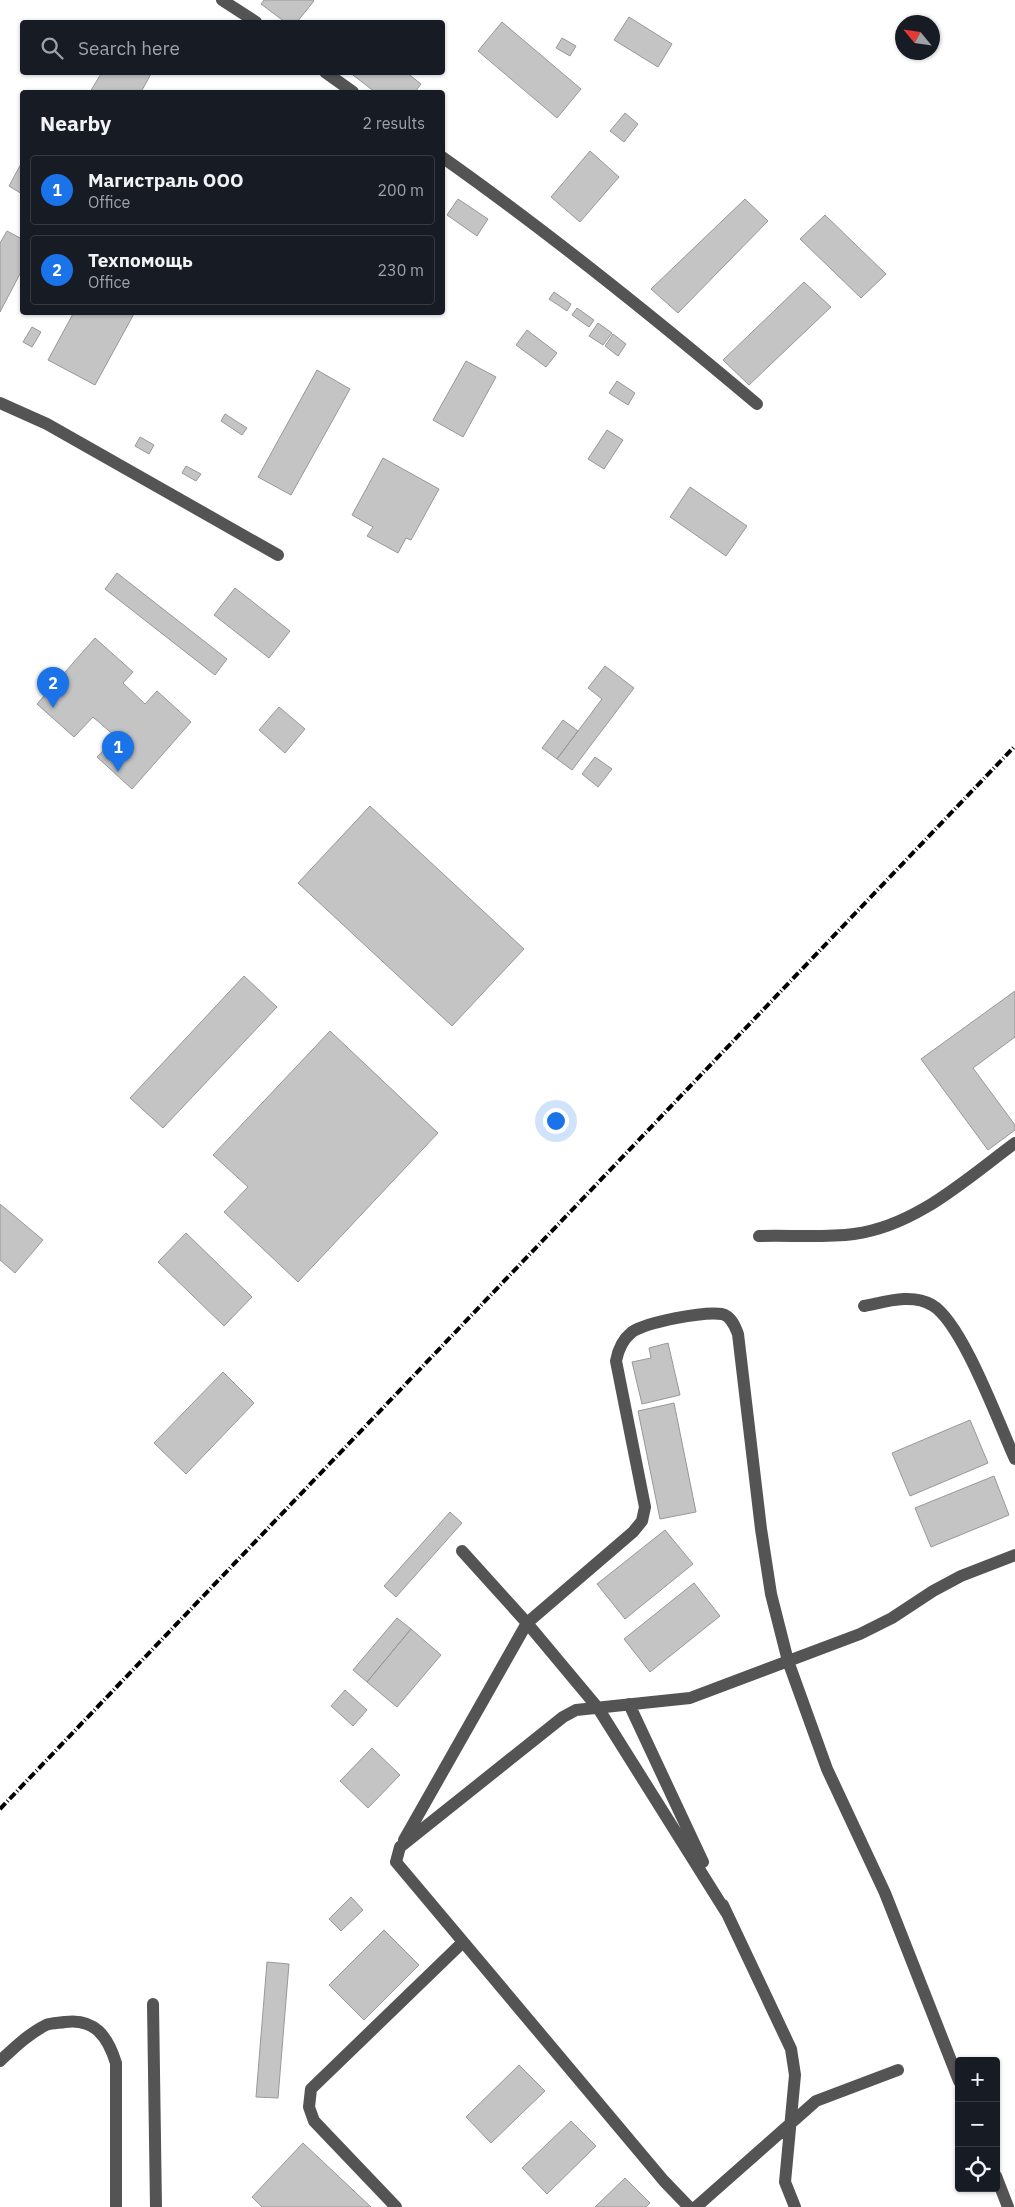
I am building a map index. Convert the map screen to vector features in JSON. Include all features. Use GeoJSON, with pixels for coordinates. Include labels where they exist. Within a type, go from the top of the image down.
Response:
{"type":"FeatureCollection","features":[{"type":"Feature","properties":{"kind":"lane"},"geometry":{"type":"LineString","coordinates":[[222,0],[253,20]]}},
{"type":"Feature","properties":{"kind":"lane"},"geometry":{"type":"LineString","coordinates":[[329,75],[350,90]]}},
{"type":"Feature","properties":{"kind":"lane"},"geometry":{"type":"LineString","coordinates":[[445,159],[493,193],[656,319],[757,404]]}},
{"type":"Feature","properties":{"kind":"lane"},"geometry":{"type":"LineString","coordinates":[[0,402],[47,424],[278,555]]}},
{"type":"Feature","properties":{"kind":"lane"},"geometry":{"type":"LineString","coordinates":[[759,1236],[855,1234],[877,1228],[929,1206],[1015,1144]]}},
{"type":"Feature","properties":{"kind":"lane"},"geometry":{"type":"LineString","coordinates":[[864,1306],[911,1298],[932,1304],[949,1319],[963,1343],[1015,1459]]}},
{"type":"Feature","properties":{"kind":"lane"},"geometry":{"type":"LineString","coordinates":[[689,2207],[664,2181],[396,1862],[400,1847],[527,1623],[633,1532],[642,1521],[645,1507],[616,1362],[619,1347],[632,1333],[650,1324],[702,1314],[723,1314],[733,1322],[738,1334],[761,1529],[771,1594],[788,1661],[827,1770],[885,1894],[955,2071]]}},
{"type":"Feature","properties":{"kind":"lane"},"geometry":{"type":"LineString","coordinates":[[462,1550],[527,1623],[598,1708],[726,1912]]}},
{"type":"Feature","properties":{"kind":"lane"},"geometry":{"type":"LineString","coordinates":[[400,1847],[563,1717],[576,1710],[690,1698],[860,1634],[892,1618],[933,1591],[961,1576],[1015,1555]]}},
{"type":"Feature","properties":{"kind":"lane"},"geometry":{"type":"LineString","coordinates":[[628,1704],[791,2049],[796,2075],[785,2182],[795,2207]]}},
{"type":"Feature","properties":{"kind":"lane"},"geometry":{"type":"LineString","coordinates":[[396,2207],[314,2121],[309,2106],[311,2089],[463,1942]]}},
{"type":"Feature","properties":{"kind":"lane"},"geometry":{"type":"LineString","coordinates":[[153,2004],[156,2207]]}},
{"type":"Feature","properties":{"kind":"lane"},"geometry":{"type":"LineString","coordinates":[[0,2061],[25,2038],[47,2024],[75,2020],[92,2026],[102,2035],[110,2046],[116,2064],[116,2207]]}},
{"type":"Feature","properties":{"kind":"lane"},"geometry":{"type":"LineString","coordinates":[[696,2207],[791,2121],[816,2101],[898,2070]]}},
{"type":"Feature","properties":{"kind":"lane"},"geometry":{"type":"LineString","coordinates":[[1000,2186],[1008,2207]]}},
{"type":"Feature","properties":{"kind":"building"},"geometry":{"type":"Polygon","coordinates":[[[264,0],[314,1],[299,20],[282,20],[261,4],[264,0]]]}},
{"type":"Feature","properties":{"kind":"building"},"geometry":{"type":"Polygon","coordinates":[[[629,17],[672,44],[658,67],[614,40],[629,17]]]}},
{"type":"Feature","properties":{"kind":"building"},"geometry":{"type":"Polygon","coordinates":[[[502,22],[581,89],[557,118],[478,51],[502,22]]]}},
{"type":"Feature","properties":{"kind":"building"},"geometry":{"type":"Polygon","coordinates":[[[562,38],[576,46],[570,56],[556,48],[562,38]]]}},
{"type":"Feature","properties":{"kind":"building"},"geometry":{"type":"Polygon","coordinates":[[[100,75],[150,75],[142,90],[91,90],[100,75]]]}},
{"type":"Feature","properties":{"kind":"building"},"geometry":{"type":"Polygon","coordinates":[[[353,75],[410,75],[421,84],[416,90],[372,90],[353,75]]]}},
{"type":"Feature","properties":{"kind":"building"},"geometry":{"type":"Polygon","coordinates":[[[625,113],[638,124],[624,142],[610,131],[625,113]]]}},
{"type":"Feature","properties":{"kind":"building"},"geometry":{"type":"Polygon","coordinates":[[[590,151],[619,177],[580,222],[551,197],[590,151]]]}},
{"type":"Feature","properties":{"kind":"building"},"geometry":{"type":"Polygon","coordinates":[[[20,166],[20,193],[9,186],[20,166]]]}},
{"type":"Feature","properties":{"kind":"building"},"geometry":{"type":"Polygon","coordinates":[[[458,199],[488,219],[477,236],[447,215],[458,199]]]}},
{"type":"Feature","properties":{"kind":"building"},"geometry":{"type":"Polygon","coordinates":[[[745,199],[768,221],[678,313],[651,289],[745,199]]]}},
{"type":"Feature","properties":{"kind":"building"},"geometry":{"type":"Polygon","coordinates":[[[825,215],[886,274],[861,298],[800,239],[825,215]]]}},
{"type":"Feature","properties":{"kind":"building"},"geometry":{"type":"Polygon","coordinates":[[[7,231],[20,238],[20,274],[0,312],[0,243],[7,231]]]}},
{"type":"Feature","properties":{"kind":"building"},"geometry":{"type":"Polygon","coordinates":[[[804,282],[831,307],[749,385],[723,360],[804,282]]]}},
{"type":"Feature","properties":{"kind":"building"},"geometry":{"type":"Polygon","coordinates":[[[554,292],[571,304],[567,311],[549,299],[554,292]]]}},
{"type":"Feature","properties":{"kind":"building"},"geometry":{"type":"Polygon","coordinates":[[[577,308],[594,320],[589,327],[572,315],[577,308]]]}},
{"type":"Feature","properties":{"kind":"building"},"geometry":{"type":"Polygon","coordinates":[[[72,315],[133,315],[95,385],[48,360],[72,315]]]}},
{"type":"Feature","properties":{"kind":"building"},"geometry":{"type":"Polygon","coordinates":[[[598,323],[612,333],[603,345],[589,336],[598,323]]]}},
{"type":"Feature","properties":{"kind":"building"},"geometry":{"type":"Polygon","coordinates":[[[32,327],[41,332],[32,347],[23,342],[32,327]]]}},
{"type":"Feature","properties":{"kind":"building"},"geometry":{"type":"Polygon","coordinates":[[[527,330],[557,353],[546,367],[516,345],[527,330]]]}},
{"type":"Feature","properties":{"kind":"building"},"geometry":{"type":"Polygon","coordinates":[[[613,334],[626,344],[618,356],[605,346],[613,334]]]}},
{"type":"Feature","properties":{"kind":"building"},"geometry":{"type":"Polygon","coordinates":[[[466,361],[496,377],[463,437],[433,420],[466,361]]]}},
{"type":"Feature","properties":{"kind":"building"},"geometry":{"type":"Polygon","coordinates":[[[317,370],[350,389],[291,495],[258,477],[317,370]]]}},
{"type":"Feature","properties":{"kind":"building"},"geometry":{"type":"Polygon","coordinates":[[[617,381],[635,393],[628,405],[609,393],[617,381]]]}},
{"type":"Feature","properties":{"kind":"building"},"geometry":{"type":"Polygon","coordinates":[[[225,414],[247,428],[242,435],[221,421],[225,414]]]}},
{"type":"Feature","properties":{"kind":"building"},"geometry":{"type":"Polygon","coordinates":[[[607,430],[623,440],[604,469],[588,459],[607,430]]]}},
{"type":"Feature","properties":{"kind":"building"},"geometry":{"type":"Polygon","coordinates":[[[140,437],[154,445],[149,454],[135,446],[140,437]]]}},
{"type":"Feature","properties":{"kind":"building"},"geometry":{"type":"Polygon","coordinates":[[[383,458],[439,489],[411,540],[406,538],[398,553],[367,536],[373,527],[352,515],[383,458]]]}},
{"type":"Feature","properties":{"kind":"building"},"geometry":{"type":"Polygon","coordinates":[[[186,466],[201,474],[196,481],[182,473],[186,466]]]}},
{"type":"Feature","properties":{"kind":"building"},"geometry":{"type":"Polygon","coordinates":[[[690,487],[747,526],[726,556],[670,517],[690,487]]]}},
{"type":"Feature","properties":{"kind":"building"},"geometry":{"type":"Polygon","coordinates":[[[117,573],[227,659],[215,675],[105,589],[117,573]]]}},
{"type":"Feature","properties":{"kind":"building"},"geometry":{"type":"Polygon","coordinates":[[[235,588],[290,631],[269,658],[214,615],[235,588]]]}},
{"type":"Feature","properties":{"kind":"building"},"geometry":{"type":"Polygon","coordinates":[[[95,638],[133,672],[123,683],[145,704],[157,691],[191,722],[132,789],[97,757],[116,737],[93,717],[74,737],[37,704],[95,638]]]}},
{"type":"Feature","properties":{"kind":"building"},"geometry":{"type":"Polygon","coordinates":[[[605,666],[634,688],[572,770],[557,759],[602,699],[588,688],[605,666]]]}},
{"type":"Feature","properties":{"kind":"building"},"geometry":{"type":"Polygon","coordinates":[[[279,707],[305,729],[285,753],[259,730],[279,707]]]}},
{"type":"Feature","properties":{"kind":"building"},"geometry":{"type":"Polygon","coordinates":[[[563,720],[578,731],[557,759],[542,748],[563,720]]]}},
{"type":"Feature","properties":{"kind":"building"},"geometry":{"type":"Polygon","coordinates":[[[595,757],[612,769],[598,787],[582,774],[595,757]]]}},
{"type":"Feature","properties":{"kind":"building"},"geometry":{"type":"Polygon","coordinates":[[[370,806],[524,949],[452,1026],[298,883],[370,806]]]}},
{"type":"Feature","properties":{"kind":"building"},"geometry":{"type":"Polygon","coordinates":[[[244,976],[277,1007],[163,1128],[130,1098],[244,976]]]}},
{"type":"Feature","properties":{"kind":"building"},"geometry":{"type":"Polygon","coordinates":[[[1015,991],[1015,1037],[973,1068],[1015,1125],[1015,1130],[988,1150],[921,1059],[1015,991]]]}},
{"type":"Feature","properties":{"kind":"building"},"geometry":{"type":"Polygon","coordinates":[[[330,1031],[438,1133],[298,1282],[224,1212],[248,1187],[213,1155],[330,1031]]]}},
{"type":"Feature","properties":{"kind":"building"},"geometry":{"type":"Polygon","coordinates":[[[0,1204],[43,1240],[15,1273],[0,1260],[0,1204]]]}},
{"type":"Feature","properties":{"kind":"building"},"geometry":{"type":"Polygon","coordinates":[[[186,1233],[252,1297],[224,1326],[158,1262],[186,1233]]]}},
{"type":"Feature","properties":{"kind":"building"},"geometry":{"type":"Polygon","coordinates":[[[668,1343],[680,1395],[642,1404],[632,1362],[651,1358],[649,1348],[668,1343]]]}},
{"type":"Feature","properties":{"kind":"building"},"geometry":{"type":"Polygon","coordinates":[[[223,1372],[254,1403],[186,1474],[154,1443],[223,1372]]]}},
{"type":"Feature","properties":{"kind":"building"},"geometry":{"type":"Polygon","coordinates":[[[674,1403],[696,1512],[660,1519],[638,1411],[674,1403]]]}},
{"type":"Feature","properties":{"kind":"building"},"geometry":{"type":"Polygon","coordinates":[[[970,1420],[988,1463],[910,1496],[892,1453],[970,1420]]]}},
{"type":"Feature","properties":{"kind":"building"},"geometry":{"type":"Polygon","coordinates":[[[994,1476],[1009,1515],[931,1547],[915,1508],[994,1476]]]}},
{"type":"Feature","properties":{"kind":"building"},"geometry":{"type":"Polygon","coordinates":[[[450,1512],[462,1523],[396,1597],[384,1586],[450,1512]]]}},
{"type":"Feature","properties":{"kind":"building"},"geometry":{"type":"Polygon","coordinates":[[[665,1530],[693,1564],[625,1619],[597,1584],[665,1530]]]}},
{"type":"Feature","properties":{"kind":"building"},"geometry":{"type":"Polygon","coordinates":[[[694,1583],[720,1616],[650,1672],[624,1639],[694,1583]]]}},
{"type":"Feature","properties":{"kind":"building"},"geometry":{"type":"Polygon","coordinates":[[[397,1618],[411,1629],[367,1682],[353,1670],[397,1618]]]}},
{"type":"Feature","properties":{"kind":"building"},"geometry":{"type":"Polygon","coordinates":[[[411,1629],[441,1655],[397,1707],[367,1682],[411,1629]]]}},
{"type":"Feature","properties":{"kind":"building"},"geometry":{"type":"Polygon","coordinates":[[[345,1690],[367,1710],[353,1726],[331,1706],[345,1690]]]}},
{"type":"Feature","properties":{"kind":"building"},"geometry":{"type":"Polygon","coordinates":[[[372,1748],[400,1775],[368,1808],[340,1781],[372,1748]]]}},
{"type":"Feature","properties":{"kind":"building"},"geometry":{"type":"Polygon","coordinates":[[[351,1897],[363,1910],[341,1931],[329,1919],[351,1897]]]}},
{"type":"Feature","properties":{"kind":"building"},"geometry":{"type":"Polygon","coordinates":[[[384,1930],[419,1965],[364,2020],[329,1985],[384,1930]]]}},
{"type":"Feature","properties":{"kind":"building"},"geometry":{"type":"Polygon","coordinates":[[[267,1962],[289,1964],[278,2098],[256,2097],[267,1962]]]}},
{"type":"Feature","properties":{"kind":"building"},"geometry":{"type":"Polygon","coordinates":[[[519,2065],[545,2091],[491,2143],[466,2117],[519,2065]]]}},
{"type":"Feature","properties":{"kind":"building"},"geometry":{"type":"Polygon","coordinates":[[[571,2121],[596,2146],[547,2194],[522,2168],[571,2121]]]}},
{"type":"Feature","properties":{"kind":"building"},"geometry":{"type":"Polygon","coordinates":[[[303,2143],[371,2207],[262,2207],[252,2197],[303,2143]]]}},
{"type":"Feature","properties":{"kind":"building"},"geometry":{"type":"Polygon","coordinates":[[[625,2178],[650,2203],[646,2207],[595,2207],[625,2178]]]}},
{"type":"Feature","properties":{"kind":"railway"},"geometry":{"type":"LineString","coordinates":[[0,1809],[1015,746]]}},
{"type":"Feature","properties":{"kind":"place","name":"Техпомощь"},"geometry":{"type":"Point","coordinates":[53,708]}},
{"type":"Feature","properties":{"kind":"place","name":"Магистраль ООО"},"geometry":{"type":"Point","coordinates":[118,772]}}]}
